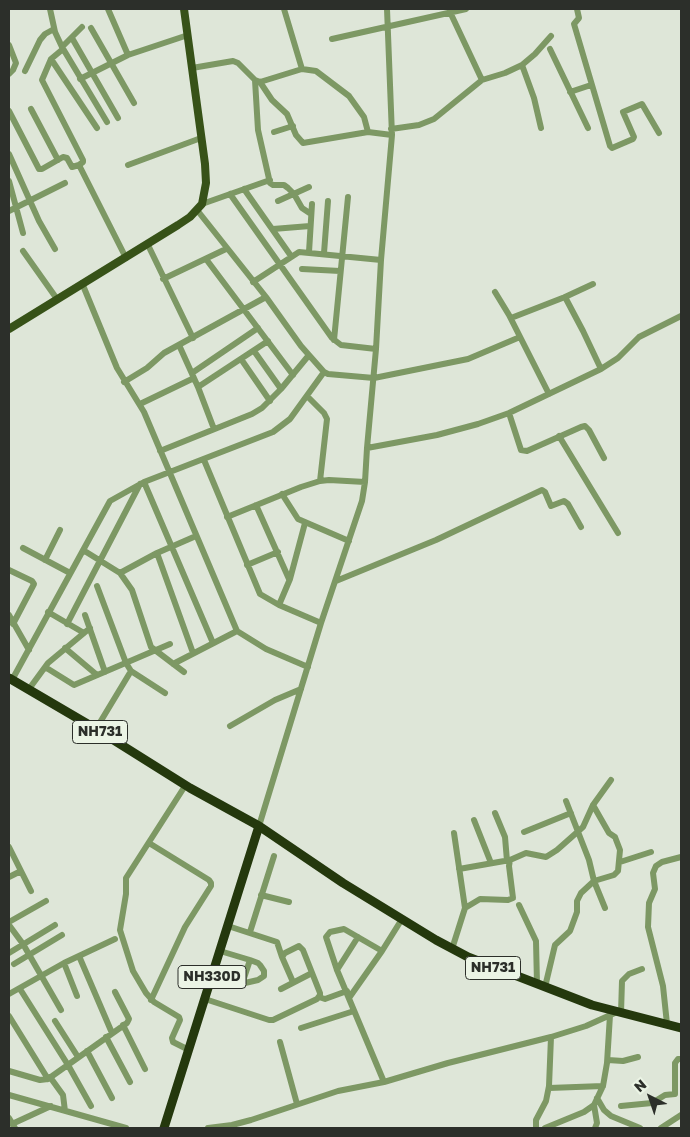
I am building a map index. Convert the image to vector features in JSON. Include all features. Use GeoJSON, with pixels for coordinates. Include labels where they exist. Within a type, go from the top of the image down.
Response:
{"type":"FeatureCollection","features":[{"type":"Feature","properties":{"kind":"highway","name":"NH731"},"geometry":{"type":"LineString","coordinates":[[11,679],[96,729],[188,787],[200,797],[258,829],[312,866],[322,869],[452,949],[541,986],[616,1014],[681,1028]]}},
{"type":"Feature","properties":{"kind":"highway","name":"NH330D"},"geometry":{"type":"LineString","coordinates":[[164,1128],[258,829]]}},
{"type":"Feature","properties":{"kind":"main road"},"geometry":{"type":"LineString","coordinates":[[9,334],[92,279],[148,245],[190,217],[200,207],[206,184],[202,138],[184,9]]}},
{"type":"Feature","properties":{"kind":"main road"},"geometry":{"type":"LineString","coordinates":[[9,329],[83,285]]}},
{"type":"Feature","properties":{"kind":"street"},"geometry":{"type":"LineString","coordinates":[[50,9],[54,29],[63,48],[107,122]]}},
{"type":"Feature","properties":{"kind":"street"},"geometry":{"type":"LineString","coordinates":[[108,9],[128,55]]}},
{"type":"Feature","properties":{"kind":"street"},"geometry":{"type":"LineString","coordinates":[[284,9],[302,68]]}},
{"type":"Feature","properties":{"kind":"street"},"geometry":{"type":"LineString","coordinates":[[258,829],[321,623],[362,501],[365,482],[392,132],[387,9]]}},
{"type":"Feature","properties":{"kind":"street"},"geometry":{"type":"LineString","coordinates":[[332,39],[466,9]]}},
{"type":"Feature","properties":{"kind":"street"},"geometry":{"type":"LineString","coordinates":[[577,9],[578,18],[574,24],[611,147],[633,139],[634,136],[623,112],[641,104],[659,133]]}},
{"type":"Feature","properties":{"kind":"street"},"geometry":{"type":"LineString","coordinates":[[450,12],[482,80]]}},
{"type":"Feature","properties":{"kind":"street"},"geometry":{"type":"LineString","coordinates":[[9,111],[39,169],[65,157],[72,167],[83,162],[42,80],[51,59],[82,27]]}},
{"type":"Feature","properties":{"kind":"street"},"geometry":{"type":"LineString","coordinates":[[91,28],[134,103]]}},
{"type":"Feature","properties":{"kind":"street"},"geometry":{"type":"LineString","coordinates":[[24,71],[40,40],[45,34],[54,29]]}},
{"type":"Feature","properties":{"kind":"street"},"geometry":{"type":"LineString","coordinates":[[80,79],[128,55],[188,35]]}},
{"type":"Feature","properties":{"kind":"street"},"geometry":{"type":"LineString","coordinates":[[192,68],[233,61],[238,64],[258,81],[272,100],[287,114],[300,140],[306,143],[368,132],[392,132],[434,119],[482,80],[505,73],[522,65],[551,36]]}},
{"type":"Feature","properties":{"kind":"street"},"geometry":{"type":"LineString","coordinates":[[72,38],[118,118]]}},
{"type":"Feature","properties":{"kind":"street"},"geometry":{"type":"LineString","coordinates":[[9,45],[16,63],[14,70],[9,74]]}},
{"type":"Feature","properties":{"kind":"street"},"geometry":{"type":"LineString","coordinates":[[550,49],[588,128]]}},
{"type":"Feature","properties":{"kind":"street"},"geometry":{"type":"LineString","coordinates":[[51,59],[97,128]]}},
{"type":"Feature","properties":{"kind":"street"},"geometry":{"type":"LineString","coordinates":[[522,65],[534,98],[541,128]]}},
{"type":"Feature","properties":{"kind":"street"},"geometry":{"type":"LineString","coordinates":[[258,81],[302,68],[316,71],[345,92],[360,110],[368,132]]}},
{"type":"Feature","properties":{"kind":"street"},"geometry":{"type":"LineString","coordinates":[[258,81],[256,120],[270,180],[273,185],[284,185],[294,194],[302,208],[311,214]]}},
{"type":"Feature","properties":{"kind":"street"},"geometry":{"type":"LineString","coordinates":[[570,92],[591,85]]}},
{"type":"Feature","properties":{"kind":"street"},"geometry":{"type":"LineString","coordinates":[[31,109],[58,160]]}},
{"type":"Feature","properties":{"kind":"street"},"geometry":{"type":"LineString","coordinates":[[274,132],[292,126]]}},
{"type":"Feature","properties":{"kind":"street"},"geometry":{"type":"LineString","coordinates":[[128,165],[202,138]]}},
{"type":"Feature","properties":{"kind":"street"},"geometry":{"type":"LineString","coordinates":[[9,154],[55,250]]}},
{"type":"Feature","properties":{"kind":"street"},"geometry":{"type":"LineString","coordinates":[[79,165],[126,258]]}},
{"type":"Feature","properties":{"kind":"street"},"geometry":{"type":"LineString","coordinates":[[270,180],[200,207],[226,249],[324,372],[374,378],[468,359],[520,337]]}},
{"type":"Feature","properties":{"kind":"street"},"geometry":{"type":"LineString","coordinates":[[9,181],[12,210],[23,233]]}},
{"type":"Feature","properties":{"kind":"street"},"geometry":{"type":"LineString","coordinates":[[12,210],[64,182]]}},
{"type":"Feature","properties":{"kind":"street"},"geometry":{"type":"LineString","coordinates":[[278,201],[308,187]]}},
{"type":"Feature","properties":{"kind":"street"},"geometry":{"type":"LineString","coordinates":[[244,189],[292,256]]}},
{"type":"Feature","properties":{"kind":"street"},"geometry":{"type":"LineString","coordinates":[[230,194],[334,340],[341,345],[376,349]]}},
{"type":"Feature","properties":{"kind":"street"},"geometry":{"type":"LineString","coordinates":[[334,340],[348,197]]}},
{"type":"Feature","properties":{"kind":"street"},"geometry":{"type":"LineString","coordinates":[[324,253],[328,202]]}},
{"type":"Feature","properties":{"kind":"street"},"geometry":{"type":"LineString","coordinates":[[309,252],[312,204]]}},
{"type":"Feature","properties":{"kind":"street"},"geometry":{"type":"LineString","coordinates":[[273,229],[310,226]]}},
{"type":"Feature","properties":{"kind":"street"},"geometry":{"type":"LineString","coordinates":[[148,245],[193,338]]}},
{"type":"Feature","properties":{"kind":"street"},"geometry":{"type":"LineString","coordinates":[[163,278],[226,249]]}},
{"type":"Feature","properties":{"kind":"street"},"geometry":{"type":"LineString","coordinates":[[23,250],[57,299]]}},
{"type":"Feature","properties":{"kind":"street"},"geometry":{"type":"LineString","coordinates":[[253,282],[299,252],[382,260]]}},
{"type":"Feature","properties":{"kind":"street"},"geometry":{"type":"LineString","coordinates":[[206,259],[293,375]]}},
{"type":"Feature","properties":{"kind":"street"},"geometry":{"type":"LineString","coordinates":[[302,269],[340,272]]}},
{"type":"Feature","properties":{"kind":"street"},"geometry":{"type":"LineString","coordinates":[[510,318],[593,284]]}},
{"type":"Feature","properties":{"kind":"street"},"geometry":{"type":"LineString","coordinates":[[83,285],[124,382],[140,404],[237,631],[266,649],[308,667]]}},
{"type":"Feature","properties":{"kind":"street"},"geometry":{"type":"LineString","coordinates":[[495,292],[549,394]]}},
{"type":"Feature","properties":{"kind":"street"},"geometry":{"type":"LineString","coordinates":[[124,382],[138,374],[164,353],[266,297]]}},
{"type":"Feature","properties":{"kind":"street"},"geometry":{"type":"LineString","coordinates":[[565,297],[601,369]]}},
{"type":"Feature","properties":{"kind":"street"},"geometry":{"type":"LineString","coordinates":[[367,448],[437,436],[509,413],[601,369],[618,358],[639,337],[681,316]]}},
{"type":"Feature","properties":{"kind":"street"},"geometry":{"type":"LineString","coordinates":[[140,404],[193,376],[258,328]]}},
{"type":"Feature","properties":{"kind":"street"},"geometry":{"type":"LineString","coordinates":[[198,387],[268,341]]}},
{"type":"Feature","properties":{"kind":"street"},"geometry":{"type":"LineString","coordinates":[[179,345],[214,429]]}},
{"type":"Feature","properties":{"kind":"street"},"geometry":{"type":"LineString","coordinates":[[254,350],[281,389]]}},
{"type":"Feature","properties":{"kind":"street"},"geometry":{"type":"LineString","coordinates":[[160,451],[252,414],[270,401],[309,355]]}},
{"type":"Feature","properties":{"kind":"street"},"geometry":{"type":"LineString","coordinates":[[241,359],[270,401]]}},
{"type":"Feature","properties":{"kind":"street"},"geometry":{"type":"LineString","coordinates":[[11,679],[110,500],[142,483],[273,432],[290,419],[324,372]]}},
{"type":"Feature","properties":{"kind":"street"},"geometry":{"type":"LineString","coordinates":[[307,396],[324,413],[327,419],[320,481]]}},
{"type":"Feature","properties":{"kind":"street"},"geometry":{"type":"LineString","coordinates":[[509,413],[521,450],[527,451],[581,426],[585,426],[604,458]]}},
{"type":"Feature","properties":{"kind":"street"},"geometry":{"type":"LineString","coordinates":[[559,436],[618,533]]}},
{"type":"Feature","properties":{"kind":"street"},"geometry":{"type":"LineString","coordinates":[[204,460],[260,594],[279,605],[321,623]]}},
{"type":"Feature","properties":{"kind":"street"},"geometry":{"type":"LineString","coordinates":[[227,517],[282,494],[320,481],[365,482]]}},
{"type":"Feature","properties":{"kind":"street"},"geometry":{"type":"LineString","coordinates":[[142,483],[172,546],[212,643]]}},
{"type":"Feature","properties":{"kind":"street"},"geometry":{"type":"LineString","coordinates":[[67,624],[99,560],[142,483]]}},
{"type":"Feature","properties":{"kind":"street"},"geometry":{"type":"LineString","coordinates":[[336,581],[436,540],[542,490],[545,492],[551,506],[564,501],[568,504],[581,527]]}},
{"type":"Feature","properties":{"kind":"street"},"geometry":{"type":"LineString","coordinates":[[282,494],[296,517],[305,523],[349,541]]}},
{"type":"Feature","properties":{"kind":"street"},"geometry":{"type":"LineString","coordinates":[[256,505],[290,579]]}},
{"type":"Feature","properties":{"kind":"street"},"geometry":{"type":"LineString","coordinates":[[279,605],[290,579],[305,523]]}},
{"type":"Feature","properties":{"kind":"street"},"geometry":{"type":"LineString","coordinates":[[45,560],[60,530]]}},
{"type":"Feature","properties":{"kind":"street"},"geometry":{"type":"LineString","coordinates":[[120,574],[172,546],[196,536]]}},
{"type":"Feature","properties":{"kind":"street"},"geometry":{"type":"LineString","coordinates":[[23,548],[70,573]]}},
{"type":"Feature","properties":{"kind":"street"},"geometry":{"type":"LineString","coordinates":[[83,550],[120,574],[132,590],[151,647],[184,672]]}},
{"type":"Feature","properties":{"kind":"street"},"geometry":{"type":"LineString","coordinates":[[247,565],[278,552]]}},
{"type":"Feature","properties":{"kind":"street"},"geometry":{"type":"LineString","coordinates":[[158,553],[193,653]]}},
{"type":"Feature","properties":{"kind":"street"},"geometry":{"type":"LineString","coordinates":[[9,570],[32,581],[34,584],[13,624]]}},
{"type":"Feature","properties":{"kind":"street"},"geometry":{"type":"LineString","coordinates":[[97,586],[131,672],[166,692]]}},
{"type":"Feature","properties":{"kind":"street"},"geometry":{"type":"LineString","coordinates":[[48,612],[84,633]]}},
{"type":"Feature","properties":{"kind":"street"},"geometry":{"type":"LineString","coordinates":[[9,615],[28,650]]}},
{"type":"Feature","properties":{"kind":"street"},"geometry":{"type":"LineString","coordinates":[[85,615],[105,672]]}},
{"type":"Feature","properties":{"kind":"street"},"geometry":{"type":"LineString","coordinates":[[29,689],[45,667],[90,628]]}},
{"type":"Feature","properties":{"kind":"street"},"geometry":{"type":"LineString","coordinates":[[173,664],[237,631]]}},
{"type":"Feature","properties":{"kind":"street"},"geometry":{"type":"LineString","coordinates":[[45,667],[74,685],[170,644]]}},
{"type":"Feature","properties":{"kind":"street"},"geometry":{"type":"LineString","coordinates":[[65,648],[98,675]]}},
{"type":"Feature","properties":{"kind":"street"},"geometry":{"type":"LineString","coordinates":[[96,729],[131,672]]}},
{"type":"Feature","properties":{"kind":"street"},"geometry":{"type":"LineString","coordinates":[[230,726],[275,700],[301,689]]}},
{"type":"Feature","properties":{"kind":"street"},"geometry":{"type":"LineString","coordinates":[[459,869],[509,860],[526,853],[549,856],[579,832],[586,821],[592,805],[611,780]]}},
{"type":"Feature","properties":{"kind":"street"},"geometry":{"type":"LineString","coordinates":[[188,787],[125,881],[126,894],[120,930],[133,971],[152,1000],[179,1017],[180,1020],[172,1040],[175,1044],[189,1050]]}},
{"type":"Feature","properties":{"kind":"street"},"geometry":{"type":"LineString","coordinates":[[566,802],[579,832],[594,881],[605,908]]}},
{"type":"Feature","properties":{"kind":"street"},"geometry":{"type":"LineString","coordinates":[[541,986],[555,945],[570,931],[577,912],[577,901],[581,894],[594,881],[616,874],[620,862],[620,850],[615,837],[610,833],[592,805]]}},
{"type":"Feature","properties":{"kind":"street"},"geometry":{"type":"LineString","coordinates":[[465,908],[480,899],[512,899],[505,837],[495,813]]}},
{"type":"Feature","properties":{"kind":"street"},"geometry":{"type":"LineString","coordinates":[[524,832],[571,813]]}},
{"type":"Feature","properties":{"kind":"street"},"geometry":{"type":"LineString","coordinates":[[474,820],[491,864]]}},
{"type":"Feature","properties":{"kind":"street"},"geometry":{"type":"LineString","coordinates":[[452,949],[465,908],[454,834]]}},
{"type":"Feature","properties":{"kind":"street"},"geometry":{"type":"LineString","coordinates":[[149,843],[211,883],[211,886],[185,927],[152,1000]]}},
{"type":"Feature","properties":{"kind":"street"},"geometry":{"type":"LineString","coordinates":[[9,848],[31,891]]}},
{"type":"Feature","properties":{"kind":"street"},"geometry":{"type":"LineString","coordinates":[[620,862],[651,852]]}},
{"type":"Feature","properties":{"kind":"street"},"geometry":{"type":"LineString","coordinates":[[250,932],[274,856]]}},
{"type":"Feature","properties":{"kind":"street"},"geometry":{"type":"LineString","coordinates":[[666,1024],[663,986],[648,927],[649,903],[655,889],[653,873],[656,866],[662,862],[681,857]]}},
{"type":"Feature","properties":{"kind":"street"},"geometry":{"type":"LineString","coordinates":[[9,877],[21,871]]}},
{"type":"Feature","properties":{"kind":"street"},"geometry":{"type":"LineString","coordinates":[[261,895],[290,902]]}},
{"type":"Feature","properties":{"kind":"street"},"geometry":{"type":"LineString","coordinates":[[46,901],[9,924],[24,944],[61,1010]]}},
{"type":"Feature","properties":{"kind":"street"},"geometry":{"type":"LineString","coordinates":[[519,905],[536,941],[541,986]]}},
{"type":"Feature","properties":{"kind":"street"},"geometry":{"type":"LineString","coordinates":[[205,999],[273,1020],[319,997],[325,999],[348,994],[382,951],[402,919]]}},
{"type":"Feature","properties":{"kind":"street"},"geometry":{"type":"LineString","coordinates":[[9,953],[55,925]]}},
{"type":"Feature","properties":{"kind":"street"},"geometry":{"type":"LineString","coordinates":[[228,926],[277,942],[293,982]]}},
{"type":"Feature","properties":{"kind":"street"},"geometry":{"type":"LineString","coordinates":[[382,951],[341,929],[330,932],[327,935],[326,939],[337,970],[384,1082]]}},
{"type":"Feature","properties":{"kind":"street"},"geometry":{"type":"LineString","coordinates":[[14,964],[62,935]]}},
{"type":"Feature","properties":{"kind":"street"},"geometry":{"type":"LineString","coordinates":[[337,970],[358,937]]}},
{"type":"Feature","properties":{"kind":"street"},"geometry":{"type":"LineString","coordinates":[[9,994],[64,963],[115,939]]}},
{"type":"Feature","properties":{"kind":"street"},"geometry":{"type":"LineString","coordinates":[[282,957],[285,953],[301,947],[320,993],[319,997]]}},
{"type":"Feature","properties":{"kind":"street"},"geometry":{"type":"LineString","coordinates":[[220,951],[250,960]]}},
{"type":"Feature","properties":{"kind":"street"},"geometry":{"type":"LineString","coordinates":[[79,956],[109,1035],[130,1082]]}},
{"type":"Feature","properties":{"kind":"street"},"geometry":{"type":"LineString","coordinates":[[64,963],[77,996]]}},
{"type":"Feature","properties":{"kind":"street"},"geometry":{"type":"LineString","coordinates":[[545,1128],[589,1110],[594,1105],[603,1086],[622,981],[629,974],[642,969]]}},
{"type":"Feature","properties":{"kind":"street"},"geometry":{"type":"LineString","coordinates":[[281,989],[312,974]]}},
{"type":"Feature","properties":{"kind":"street"},"geometry":{"type":"LineString","coordinates":[[20,989],[68,1065],[90,1106]]}},
{"type":"Feature","properties":{"kind":"street"},"geometry":{"type":"LineString","coordinates":[[9,1070],[40,1080],[49,1078],[128,1022],[129,1019],[115,992]]}},
{"type":"Feature","properties":{"kind":"street"},"geometry":{"type":"LineString","coordinates":[[301,1028],[354,1011]]}},
{"type":"Feature","properties":{"kind":"street"},"geometry":{"type":"LineString","coordinates":[[208,1128],[251,1120],[338,1091],[384,1082],[551,1037],[616,1014]]}},
{"type":"Feature","properties":{"kind":"street"},"geometry":{"type":"LineString","coordinates":[[9,1016],[49,1078],[63,1095],[65,1110]]}},
{"type":"Feature","properties":{"kind":"street"},"geometry":{"type":"LineString","coordinates":[[55,1021],[78,1057]]}},
{"type":"Feature","properties":{"kind":"street"},"geometry":{"type":"LineString","coordinates":[[123,1025],[145,1069]]}},
{"type":"Feature","properties":{"kind":"street"},"geometry":{"type":"LineString","coordinates":[[536,1128],[536,1120],[546,1101],[549,1088],[551,1037]]}},
{"type":"Feature","properties":{"kind":"street"},"geometry":{"type":"LineString","coordinates":[[280,1042],[297,1104]]}},
{"type":"Feature","properties":{"kind":"street"},"geometry":{"type":"LineString","coordinates":[[87,1050],[112,1098]]}},
{"type":"Feature","properties":{"kind":"street"},"geometry":{"type":"LineString","coordinates":[[608,1060],[623,1061],[638,1056]]}},
{"type":"Feature","properties":{"kind":"street"},"geometry":{"type":"LineString","coordinates":[[621,1106],[652,1103],[665,1095],[674,1094],[675,1063],[678,1059],[681,1059]]}},
{"type":"Feature","properties":{"kind":"street"},"geometry":{"type":"LineString","coordinates":[[549,1088],[603,1086]]}},
{"type":"Feature","properties":{"kind":"street"},"geometry":{"type":"LineString","coordinates":[[9,1094],[126,1128]]}},
{"type":"Feature","properties":{"kind":"street"},"geometry":{"type":"LineString","coordinates":[[597,1098],[601,1106],[611,1116],[640,1128]]}},
{"type":"Feature","properties":{"kind":"street"},"geometry":{"type":"LineString","coordinates":[[594,1105],[597,1123],[595,1128]]}},
{"type":"Feature","properties":{"kind":"street"},"geometry":{"type":"LineString","coordinates":[[12,1124],[51,1106]]}},
{"type":"Feature","properties":{"kind":"street"},"geometry":{"type":"LineString","coordinates":[[661,1128],[681,1115]]}}]}
